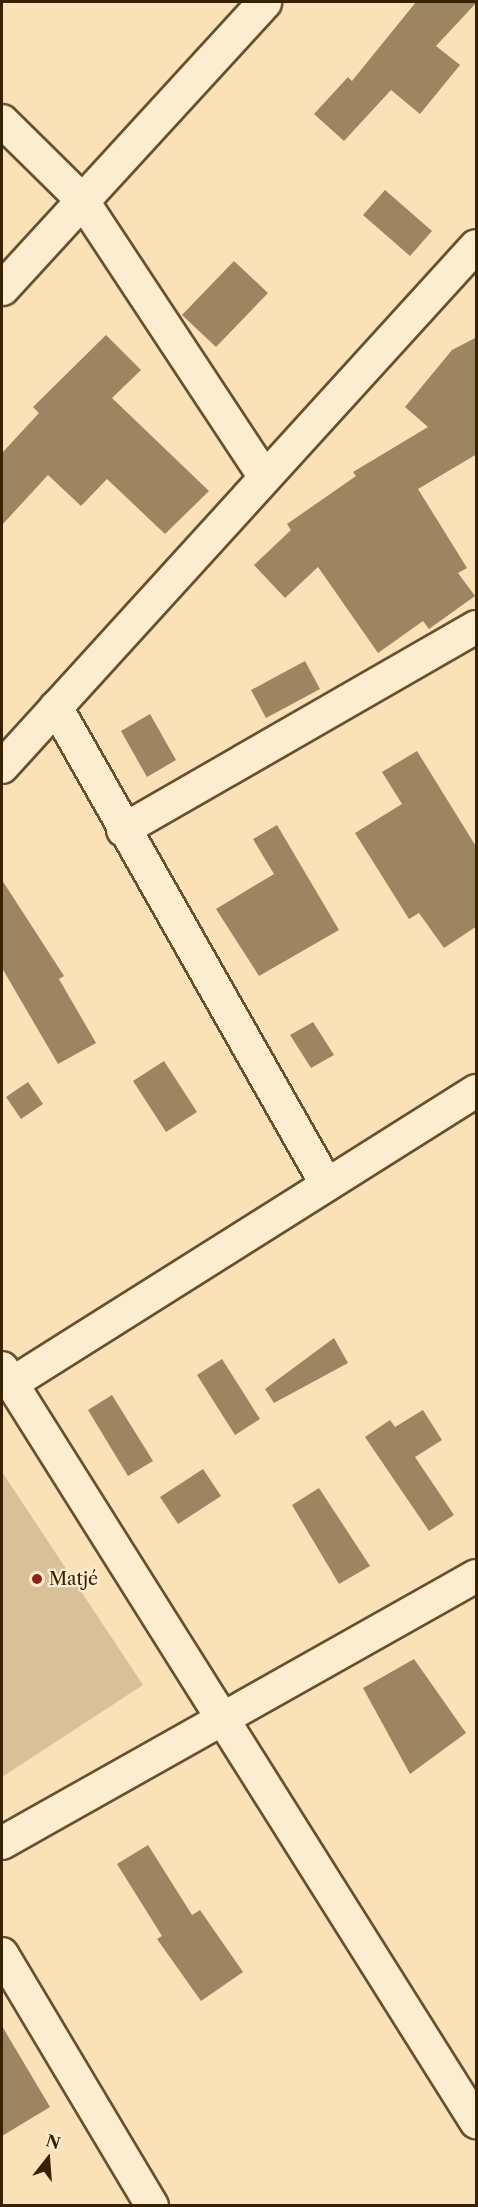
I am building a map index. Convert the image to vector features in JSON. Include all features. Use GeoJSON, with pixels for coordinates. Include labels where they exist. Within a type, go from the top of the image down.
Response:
{"type":"FeatureCollection","features":[{"type":"Feature","properties":{"kind":"street"},"geometry":{"type":"LineString","coordinates":[[2,288],[264,2]]}},
{"type":"Feature","properties":{"kind":"street"},"geometry":{"type":"LineString","coordinates":[[2,121],[82,200],[263,475]]}},
{"type":"Feature","properties":{"kind":"street"},"geometry":{"type":"LineString","coordinates":[[2,767],[263,475],[477,246]]}},
{"type":"Feature","properties":{"kind":"street"},"geometry":{"type":"LineString","coordinates":[[123,830],[477,627]]}},
{"type":"Feature","properties":{"kind":"street"},"geometry":{"type":"LineString","coordinates":[[56,707],[123,830],[327,1185]]}},
{"type":"Feature","properties":{"kind":"street"},"geometry":{"type":"LineString","coordinates":[[477,1091],[327,1185],[6,1376],[219,1721],[477,2122]]}},
{"type":"Feature","properties":{"kind":"street"},"geometry":{"type":"LineString","coordinates":[[2,1842],[477,1576]]}},
{"type":"Feature","properties":{"kind":"street"},"geometry":{"type":"LineString","coordinates":[[2,1954],[152,2205]]}},
{"type":"Feature","properties":{"kind":"shaded area","name":"Matjé"},"geometry":{"type":"Polygon","coordinates":[[[2,1472],[143,1685],[2,1777],[2,1472]]]}},
{"type":"Feature","properties":{"kind":"building"},"geometry":{"type":"Polygon","coordinates":[[[416,2],[477,2],[436,46],[460,65],[420,114],[391,90],[344,141],[314,114],[348,77],[352,81],[416,2]]]}},
{"type":"Feature","properties":{"kind":"building"},"geometry":{"type":"Polygon","coordinates":[[[385,190],[432,231],[410,256],[363,215],[385,190]]]}},
{"type":"Feature","properties":{"kind":"building"},"geometry":{"type":"Polygon","coordinates":[[[234,261],[268,293],[216,347],[182,315],[234,261]]]}},
{"type":"Feature","properties":{"kind":"building"},"geometry":{"type":"Polygon","coordinates":[[[106,335],[141,370],[112,398],[209,491],[165,534],[107,479],[81,506],[48,475],[2,525],[2,453],[39,413],[33,407],[106,335]]]}},
{"type":"Feature","properties":{"kind":"building"},"geometry":{"type":"Polygon","coordinates":[[[477,337],[477,454],[418,489],[467,568],[458,573],[475,596],[429,629],[423,621],[378,653],[318,567],[285,598],[254,565],[291,530],[287,524],[356,476],[353,472],[428,427],[405,407],[452,350],[477,337]]]}},
{"type":"Feature","properties":{"kind":"building"},"geometry":{"type":"Polygon","coordinates":[[[305,661],[320,689],[266,718],[251,690],[305,661]]]}},
{"type":"Feature","properties":{"kind":"building"},"geometry":{"type":"Polygon","coordinates":[[[150,714],[176,760],[147,777],[121,731],[150,714]]]}},
{"type":"Feature","properties":{"kind":"building"},"geometry":{"type":"Polygon","coordinates":[[[417,751],[477,848],[477,926],[444,948],[419,913],[409,919],[355,833],[402,804],[382,772],[417,751]]]}},
{"type":"Feature","properties":{"kind":"building"},"geometry":{"type":"Polygon","coordinates":[[[277,825],[339,930],[259,976],[216,909],[274,874],[253,839],[277,825]]]}},
{"type":"Feature","properties":{"kind":"building"},"geometry":{"type":"Polygon","coordinates":[[[2,880],[64,976],[59,979],[96,1043],[58,1064],[2,968],[2,880]]]}},
{"type":"Feature","properties":{"kind":"building"},"geometry":{"type":"Polygon","coordinates":[[[313,1022],[334,1055],[311,1068],[290,1035],[313,1022]]]}},
{"type":"Feature","properties":{"kind":"building"},"geometry":{"type":"Polygon","coordinates":[[[164,1061],[197,1112],[166,1132],[133,1081],[164,1061]]]}},
{"type":"Feature","properties":{"kind":"building"},"geometry":{"type":"Polygon","coordinates":[[[28,1082],[43,1104],[21,1119],[6,1097],[28,1082]]]}},
{"type":"Feature","properties":{"kind":"building"},"geometry":{"type":"Polygon","coordinates":[[[334,1338],[348,1363],[274,1403],[265,1389],[334,1338]]]}},
{"type":"Feature","properties":{"kind":"building"},"geometry":{"type":"Polygon","coordinates":[[[222,1359],[260,1419],[235,1435],[197,1375],[222,1359]]]}},
{"type":"Feature","properties":{"kind":"building"},"geometry":{"type":"Polygon","coordinates":[[[112,1395],[153,1461],[128,1476],[88,1410],[112,1395]]]}},
{"type":"Feature","properties":{"kind":"building"},"geometry":{"type":"Polygon","coordinates":[[[423,1410],[442,1440],[415,1457],[454,1515],[429,1531],[365,1437],[390,1420],[395,1427],[423,1410]]]}},
{"type":"Feature","properties":{"kind":"building"},"geometry":{"type":"Polygon","coordinates":[[[203,1469],[221,1496],[178,1524],[160,1497],[203,1469]]]}},
{"type":"Feature","properties":{"kind":"building"},"geometry":{"type":"Polygon","coordinates":[[[319,1488],[370,1566],[339,1584],[292,1505],[319,1488]]]}},
{"type":"Feature","properties":{"kind":"building"},"geometry":{"type":"Polygon","coordinates":[[[414,1659],[466,1733],[410,1774],[363,1688],[414,1659]]]}},
{"type":"Feature","properties":{"kind":"building"},"geometry":{"type":"Polygon","coordinates":[[[148,1845],[192,1915],[200,1910],[243,1972],[201,2001],[157,1939],[162,1936],[117,1864],[148,1845]]]}},
{"type":"Feature","properties":{"kind":"building"},"geometry":{"type":"Polygon","coordinates":[[[2,2026],[50,2107],[2,2136],[2,2026]]]}},
{"type":"Feature","properties":{"kind":"place","name":"Matjé"},"geometry":{"type":"Point","coordinates":[37,1579]}}]}
